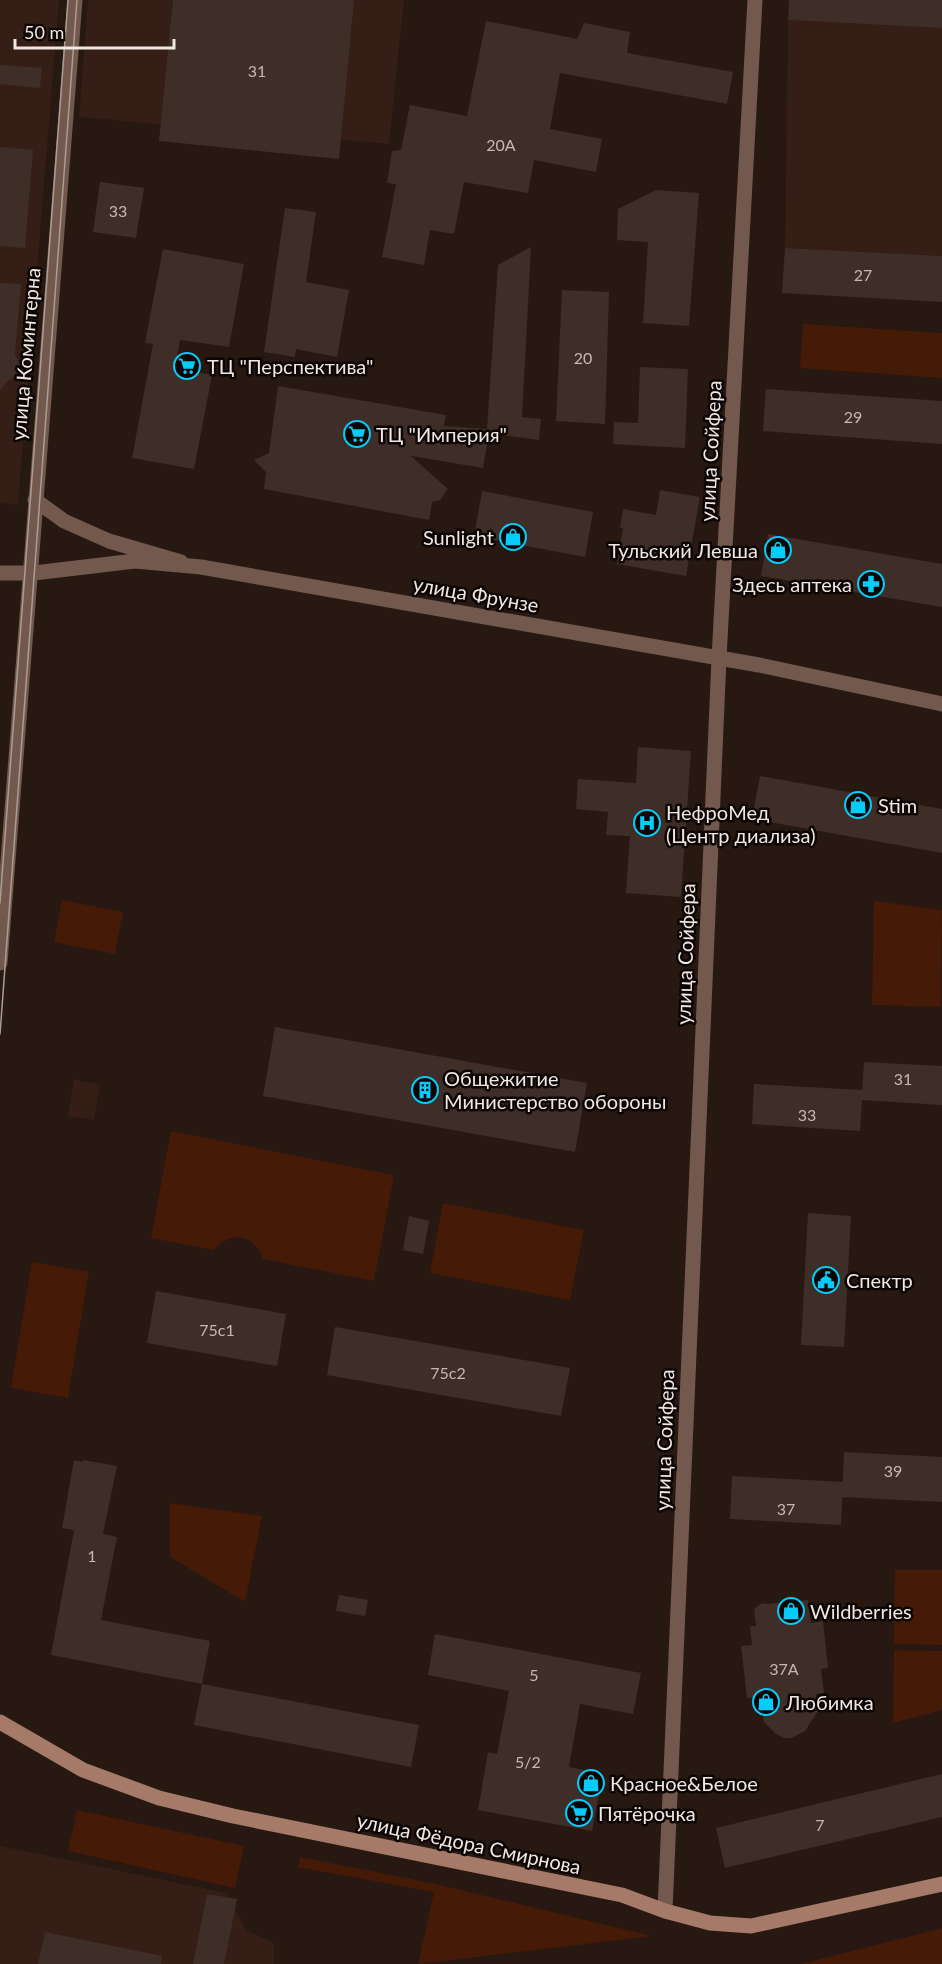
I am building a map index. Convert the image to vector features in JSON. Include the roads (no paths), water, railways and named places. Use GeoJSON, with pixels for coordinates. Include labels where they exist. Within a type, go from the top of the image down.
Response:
{"type":"FeatureCollection","features":[{"type":"Feature","properties":{"kind":"main road","name":"улица Фёдора Смирнова"},"geometry":{"type":"LineString","coordinates":[[0,1722],[83,1770],[159,1798],[233,1816],[622,1895],[664,1911],[710,1923],[751,1926],[942,1884]]}},
{"type":"Feature","properties":{"kind":"street","name":"улица Коминтерна"},"geometry":{"type":"LineString","coordinates":[[0,963],[75,0]]}},
{"type":"Feature","properties":{"kind":"street","name":"улица Сойфера"},"geometry":{"type":"LineString","coordinates":[[664,1911],[719,658],[755,0]]}},
{"type":"Feature","properties":{"kind":"street"},"geometry":{"type":"LineString","coordinates":[[35,500],[64,521],[109,541],[201,567]]}},
{"type":"Feature","properties":{"kind":"street","name":"улица Фрунзе"},"geometry":{"type":"LineString","coordinates":[[0,573],[29,574],[135,561],[201,567],[719,658],[942,704]]}},
{"type":"Feature","properties":{"kind":"tram line"},"geometry":{"type":"LineString","coordinates":[[0,903],[68,0]]}},
{"type":"Feature","properties":{"kind":"tram line"},"geometry":{"type":"LineString","coordinates":[[0,1034],[77,0]]}},
{"type":"Feature","properties":{"kind":"place","name":"ТЦ \"Перспектива\""},"geometry":{"type":"Point","coordinates":[187,366]}},
{"type":"Feature","properties":{"kind":"place","name":"ТЦ \"Империя\""},"geometry":{"type":"Point","coordinates":[357,434]}},
{"type":"Feature","properties":{"kind":"place","name":"Sunlight"},"geometry":{"type":"Point","coordinates":[513,537]}},
{"type":"Feature","properties":{"kind":"place","name":"Тульский Левша"},"geometry":{"type":"Point","coordinates":[778,550]}},
{"type":"Feature","properties":{"kind":"place","name":"Здесь аптека"},"geometry":{"type":"Point","coordinates":[871,584]}},
{"type":"Feature","properties":{"kind":"place","name":"Stim"},"geometry":{"type":"Point","coordinates":[858,805]}},
{"type":"Feature","properties":{"kind":"place","name":"НефроМед (Центр диализа)"},"geometry":{"type":"Point","coordinates":[647,823]}},
{"type":"Feature","properties":{"kind":"place","name":"Общежитие Министерство обороны"},"geometry":{"type":"Point","coordinates":[425,1090]}},
{"type":"Feature","properties":{"kind":"place","name":"Спектр"},"geometry":{"type":"Point","coordinates":[826,1280]}},
{"type":"Feature","properties":{"kind":"place","name":"Wildberries"},"geometry":{"type":"Point","coordinates":[791,1611]}},
{"type":"Feature","properties":{"kind":"place","name":"Любимка"},"geometry":{"type":"Point","coordinates":[766,1702]}},
{"type":"Feature","properties":{"kind":"place","name":"Красное&Белое"},"geometry":{"type":"Point","coordinates":[591,1783]}},
{"type":"Feature","properties":{"kind":"place","name":"Пятёрочка"},"geometry":{"type":"Point","coordinates":[579,1813]}}]}
